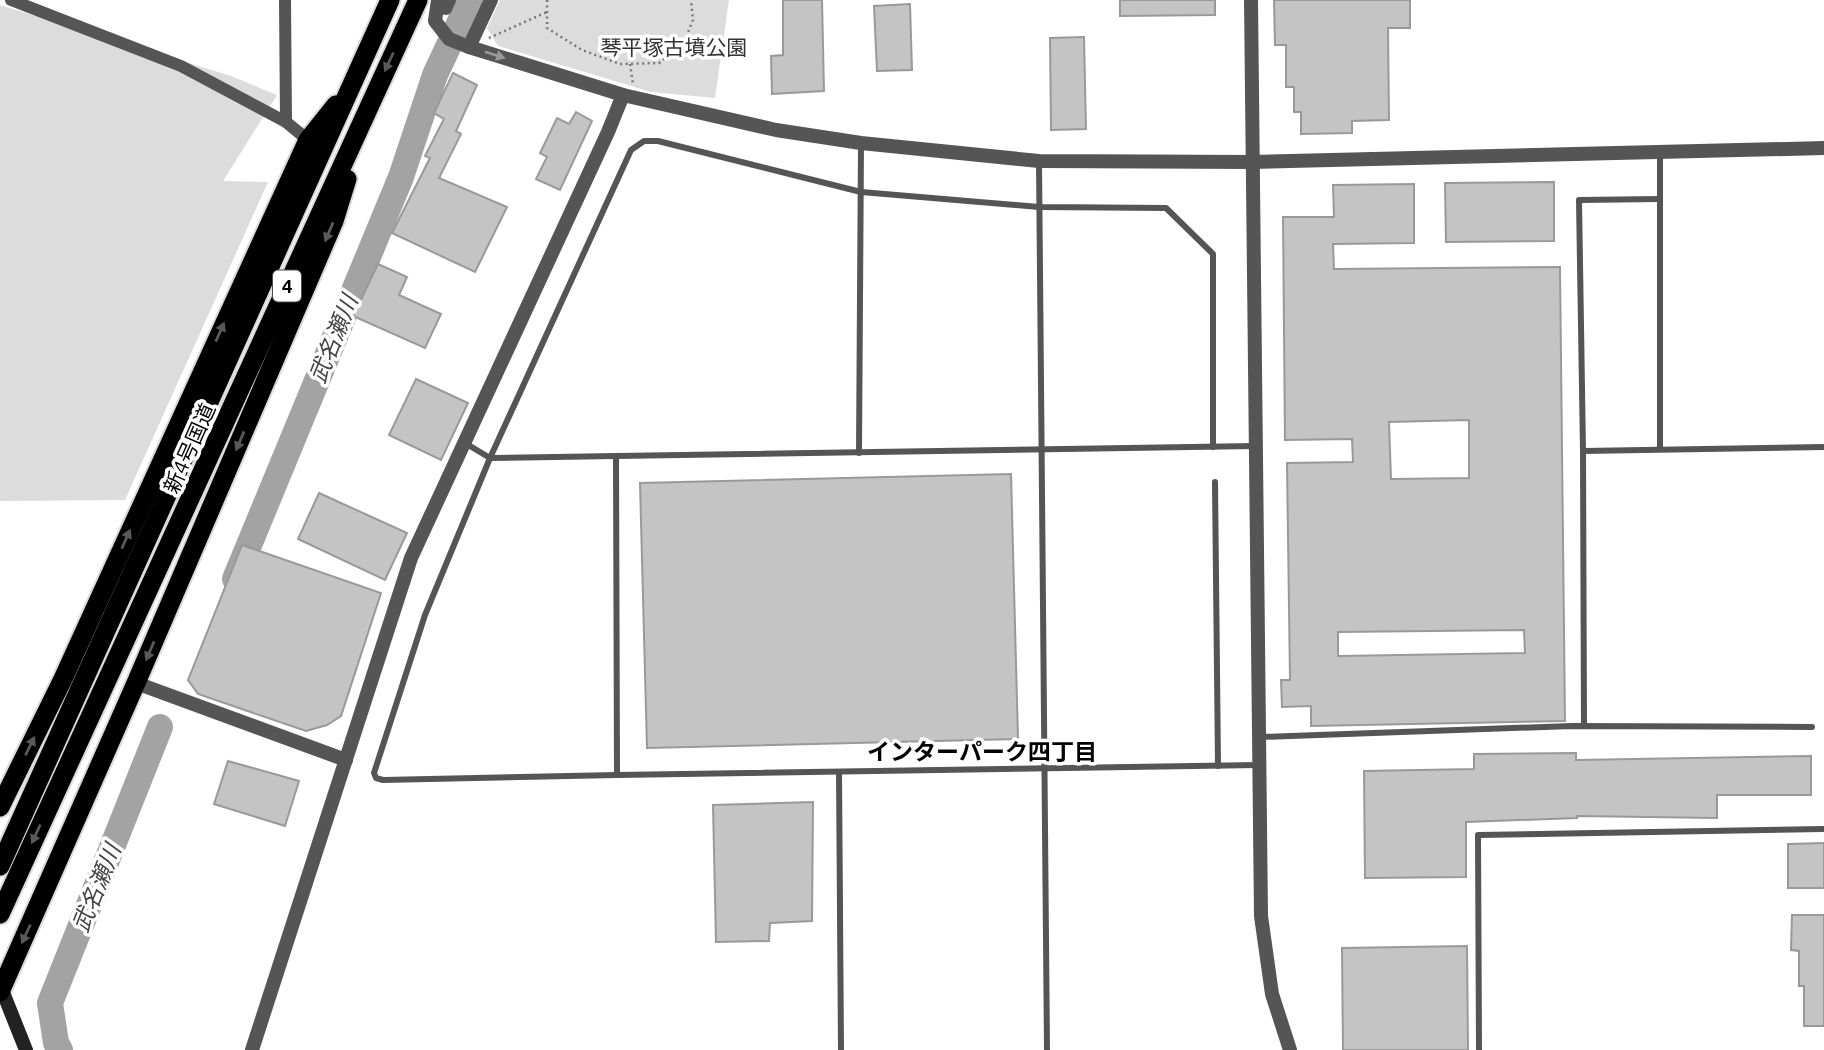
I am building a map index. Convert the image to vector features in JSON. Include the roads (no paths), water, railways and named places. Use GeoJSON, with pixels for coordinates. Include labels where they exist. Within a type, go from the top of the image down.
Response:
{"type":"FeatureCollection","features":[{"type":"Feature","properties":{"kind":"highway","name":"新4号国道"},"geometry":{"type":"LineString","coordinates":[[0,866],[390,0]]}},
{"type":"Feature","properties":{"kind":"highway","name":"新4号国道"},"geometry":{"type":"LineString","coordinates":[[0,914],[418,0]]}},
{"type":"Feature","properties":{"kind":"highway"},"geometry":{"type":"LineString","coordinates":[[0,807],[63,679],[308,140],[352,86]]}},
{"type":"Feature","properties":{"kind":"highway"},"geometry":{"type":"LineString","coordinates":[[0,988],[136,683],[334,221],[372,97]]}},
{"type":"Feature","properties":{"kind":"main road"},"geometry":{"type":"LineString","coordinates":[[0,988],[26,1050]]}},
{"type":"Feature","properties":{"kind":"street"},"geometry":{"type":"LineString","coordinates":[[11,0],[181,66],[285,122],[308,140]]}},
{"type":"Feature","properties":{"kind":"street"},"geometry":{"type":"LineString","coordinates":[[285,0],[285,122]]}},
{"type":"Feature","properties":{"kind":"street"},"geometry":{"type":"LineString","coordinates":[[469,47],[491,0]]}},
{"type":"Feature","properties":{"kind":"street"},"geometry":{"type":"LineString","coordinates":[[1251,0],[1261,916],[1272,994],[1290,1050]]}},
{"type":"Feature","properties":{"kind":"street"},"geometry":{"type":"LineString","coordinates":[[445,3],[435,21],[449,39],[469,47],[623,94],[776,130],[861,143],[1039,161],[1253,162],[1824,148]]}},
{"type":"Feature","properties":{"kind":"street"},"geometry":{"type":"LineString","coordinates":[[251,1050],[411,558],[608,132],[623,94]]}},
{"type":"Feature","properties":{"kind":"street"},"geometry":{"type":"LineString","coordinates":[[136,683],[346,760]]}},
{"type":"Feature","properties":{"kind":"lane"},"geometry":{"type":"LineString","coordinates":[[1213,447],[1213,254],[1166,208],[1039,207],[861,192],[658,141],[644,141],[631,150],[490,458],[425,615],[374,773],[376,778],[383,780],[1260,765]]}},
{"type":"Feature","properties":{"kind":"lane"},"geometry":{"type":"LineString","coordinates":[[859,453],[861,143]]}},
{"type":"Feature","properties":{"kind":"lane"},"geometry":{"type":"LineString","coordinates":[[1660,152],[1660,449]]}},
{"type":"Feature","properties":{"kind":"lane"},"geometry":{"type":"LineString","coordinates":[[1039,161],[1047,1050]]}},
{"type":"Feature","properties":{"kind":"lane"},"geometry":{"type":"LineString","coordinates":[[1584,726],[1579,200],[1660,200]]}},
{"type":"Feature","properties":{"kind":"lane"},"geometry":{"type":"LineString","coordinates":[[464,443],[490,458],[1256,446]]}},
{"type":"Feature","properties":{"kind":"lane"},"geometry":{"type":"LineString","coordinates":[[1583,451],[1824,447]]}},
{"type":"Feature","properties":{"kind":"lane"},"geometry":{"type":"LineString","coordinates":[[615,456],[617,775]]}},
{"type":"Feature","properties":{"kind":"lane"},"geometry":{"type":"LineString","coordinates":[[1215,482],[1218,766]]}},
{"type":"Feature","properties":{"kind":"lane"},"geometry":{"type":"LineString","coordinates":[[1260,737],[1584,726],[1812,727]]}},
{"type":"Feature","properties":{"kind":"lane"},"geometry":{"type":"LineString","coordinates":[[839,772],[841,1050]]}},
{"type":"Feature","properties":{"kind":"lane"},"geometry":{"type":"LineString","coordinates":[[1479,1050],[1478,835],[1824,829]]}},
{"type":"Feature","properties":{"kind":"waterway","name":"武名瀬川"},"geometry":{"type":"LineString","coordinates":[[235,579],[401,177],[435,75],[470,0]]}},
{"type":"Feature","properties":{"kind":"waterway","name":"武名瀬川"},"geometry":{"type":"LineString","coordinates":[[60,1050],[56,1043],[50,1003],[160,727]]}},
{"type":"Feature","properties":{"kind":"district","name":"インターパーク四丁目"},"geometry":{"type":"Point","coordinates":[982,751]}},
{"type":"Feature","properties":{"kind":"park label","name":"琴平塚古墳公園"},"geometry":{"type":"Point","coordinates":[674,47]}}]}
